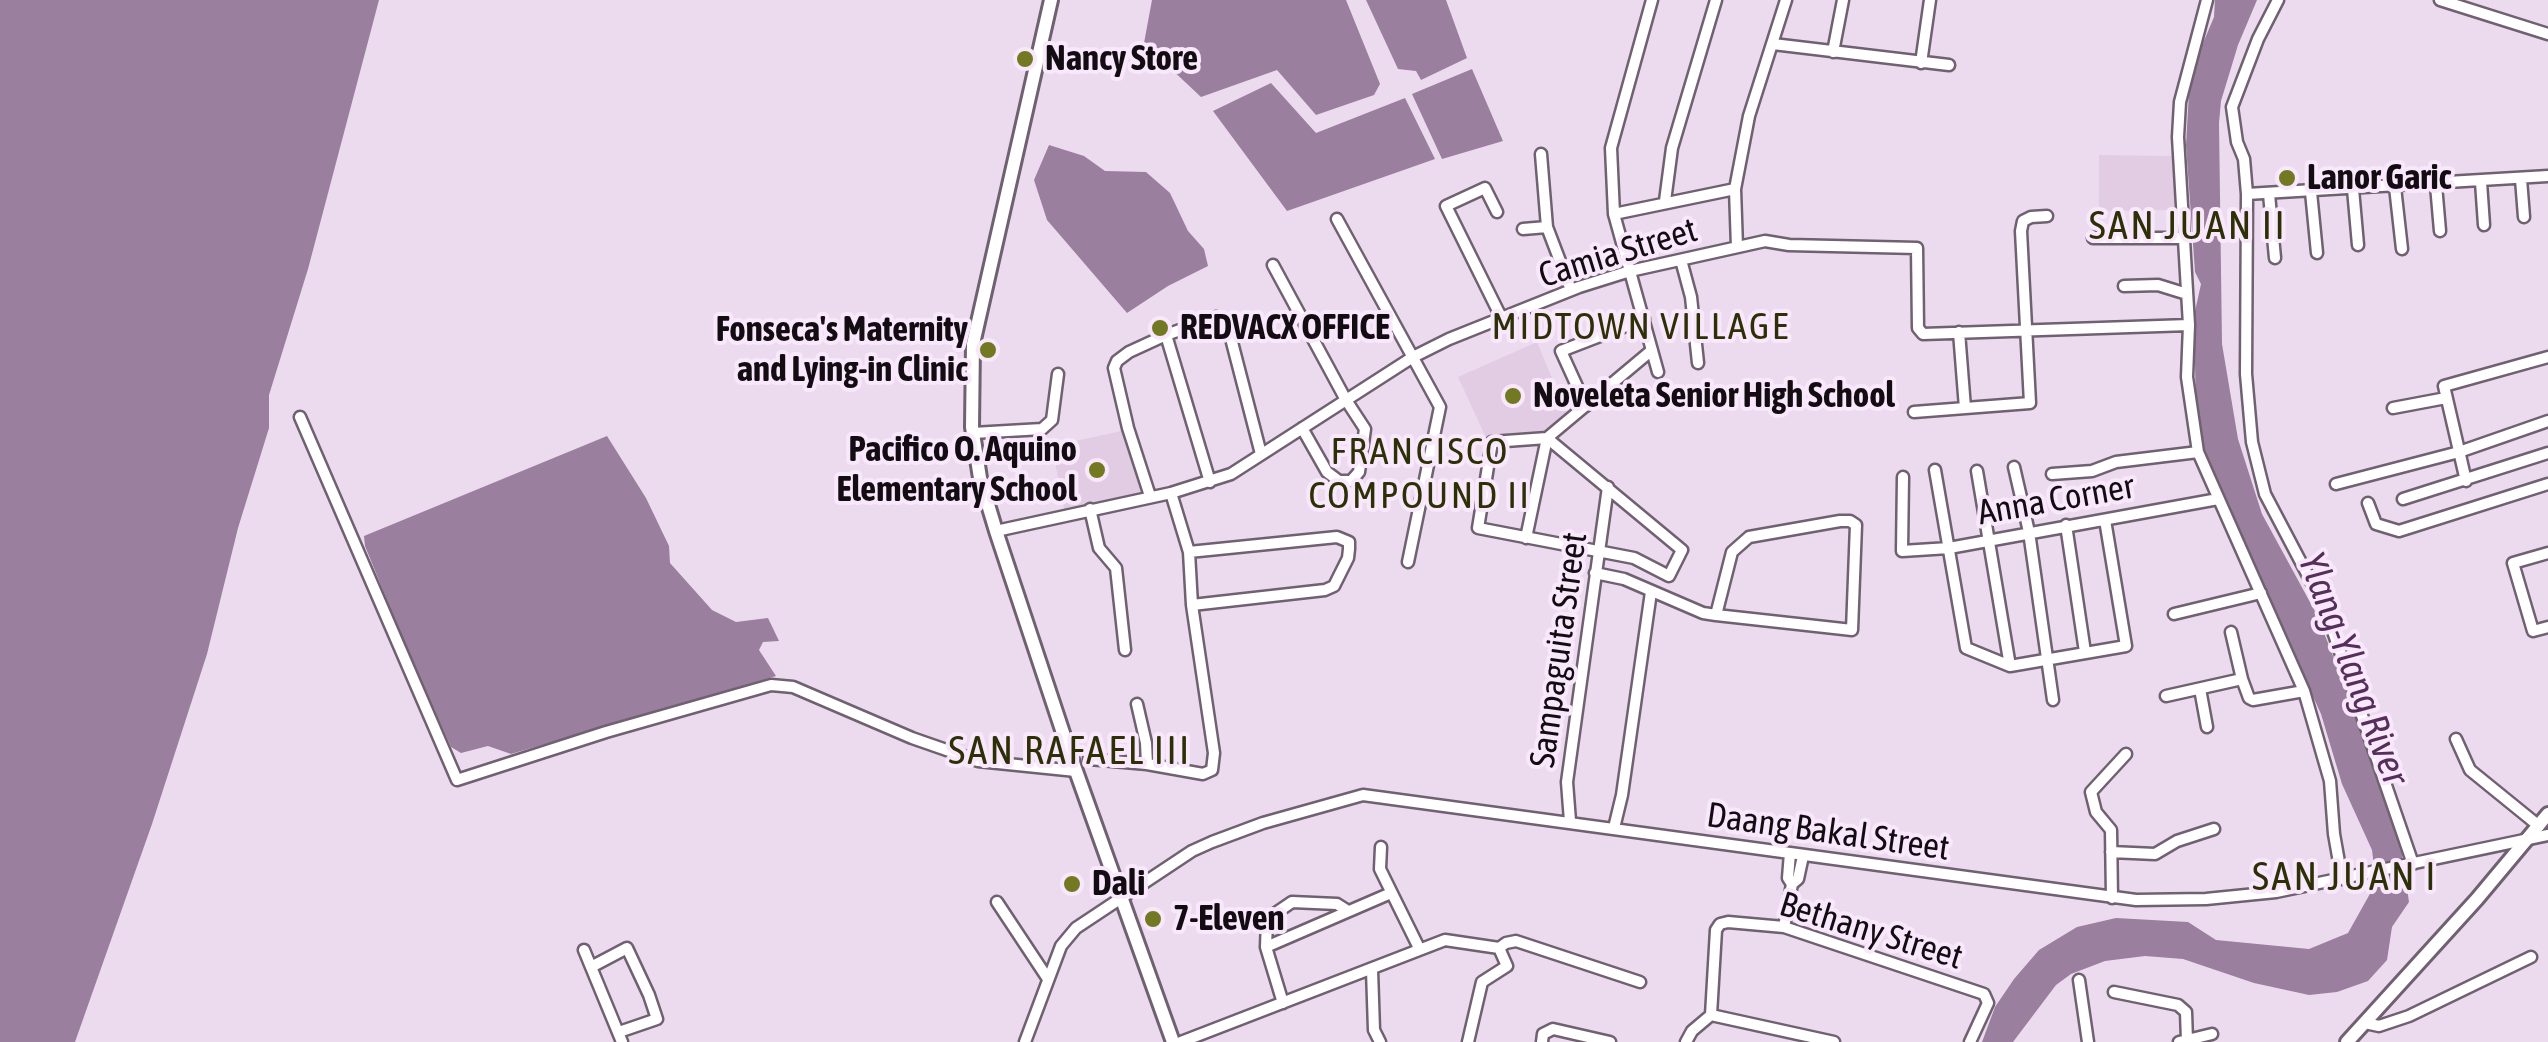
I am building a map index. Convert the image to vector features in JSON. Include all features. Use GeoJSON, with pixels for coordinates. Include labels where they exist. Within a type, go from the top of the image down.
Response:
{"type":"FeatureCollection","features":[{"type":"Feature","properties":{"kind":"main road"},"geometry":{"type":"LineString","coordinates":[[1051,0],[973,344],[972,434],[996,531],[1120,900],[1173,1042]]}},
{"type":"Feature","properties":{"kind":"main road"},"geometry":{"type":"LineString","coordinates":[[2348,1042],[2527,840],[2545,825]]}},
{"type":"Feature","properties":{"kind":"street"},"geometry":{"type":"LineString","coordinates":[[1652,0],[1611,148],[1614,214],[1658,372]]}},
{"type":"Feature","properties":{"kind":"street"},"geometry":{"type":"LineString","coordinates":[[1666,202],[1672,148],[1716,0]]}},
{"type":"Feature","properties":{"kind":"street"},"geometry":{"type":"LineString","coordinates":[[1737,247],[1735,188],[1748,116],[1786,0]]}},
{"type":"Feature","properties":{"kind":"street"},"geometry":{"type":"LineString","coordinates":[[1833,52],[1843,0]]}},
{"type":"Feature","properties":{"kind":"street"},"geometry":{"type":"LineString","coordinates":[[1921,64],[1930,0]]}},
{"type":"Feature","properties":{"kind":"street"},"geometry":{"type":"LineString","coordinates":[[2208,0],[2180,102],[2178,136],[2187,294],[2187,377],[2198,452],[2304,691],[2330,781],[2342,879]]}},
{"type":"Feature","properties":{"kind":"street"},"geometry":{"type":"LineString","coordinates":[[2278,0],[2232,107],[2247,194],[2246,374],[2255,460],[2280,526],[2325,608],[2411,865]]}},
{"type":"Feature","properties":{"kind":"street"},"geometry":{"type":"LineString","coordinates":[[2440,0],[2548,34]]}},
{"type":"Feature","properties":{"kind":"street"},"geometry":{"type":"LineString","coordinates":[[1773,44],[1948,65]]}},
{"type":"Feature","properties":{"kind":"street"},"geometry":{"type":"LineString","coordinates":[[1540,154],[1547,227],[1571,290]]}},
{"type":"Feature","properties":{"kind":"street"},"geometry":{"type":"LineString","coordinates":[[2247,194],[2548,176]]}},
{"type":"Feature","properties":{"kind":"street"},"geometry":{"type":"LineString","coordinates":[[2521,179],[2524,217]]}},
{"type":"Feature","properties":{"kind":"street"},"geometry":{"type":"LineString","coordinates":[[2480,182],[2484,225]]}},
{"type":"Feature","properties":{"kind":"street"},"geometry":{"type":"LineString","coordinates":[[2436,185],[2440,231]]}},
{"type":"Feature","properties":{"kind":"street"},"geometry":{"type":"LineString","coordinates":[[2394,187],[2402,249]]}},
{"type":"Feature","properties":{"kind":"street"},"geometry":{"type":"LineString","coordinates":[[1497,212],[1485,188],[1446,206],[1502,319]]}},
{"type":"Feature","properties":{"kind":"street"},"geometry":{"type":"LineString","coordinates":[[1614,214],[1735,188]]}},
{"type":"Feature","properties":{"kind":"street"},"geometry":{"type":"LineString","coordinates":[[2353,189],[2358,245]]}},
{"type":"Feature","properties":{"kind":"street"},"geometry":{"type":"LineString","coordinates":[[2311,192],[2316,253]]}},
{"type":"Feature","properties":{"kind":"street"},"geometry":{"type":"LineString","coordinates":[[2269,194],[2275,258]]}},
{"type":"Feature","properties":{"kind":"street"},"geometry":{"type":"LineString","coordinates":[[1914,412],[2030,402],[2021,232],[2030,217],[2047,216]]}},
{"type":"Feature","properties":{"kind":"street"},"geometry":{"type":"LineString","coordinates":[[1337,219],[1440,407],[1408,562]]}},
{"type":"Feature","properties":{"kind":"street"},"geometry":{"type":"LineString","coordinates":[[1523,229],[1547,227]]}},
{"type":"Feature","properties":{"kind":"street"},"geometry":{"type":"LineString","coordinates":[[2093,238],[2183,238]]}},
{"type":"Feature","properties":{"kind":"street","name":"Camia Street"},"geometry":{"type":"LineString","coordinates":[[996,531],[1171,492],[1232,474],[1413,357],[1571,290],[1764,241],[1917,248],[1918,328],[1923,334],[1959,332]]}},
{"type":"Feature","properties":{"kind":"street"},"geometry":{"type":"LineString","coordinates":[[1680,260],[1691,297],[1698,363]]}},
{"type":"Feature","properties":{"kind":"street"},"geometry":{"type":"LineString","coordinates":[[1273,265],[1365,429],[1359,472],[1351,481],[1340,480],[1328,472],[1302,428]]}},
{"type":"Feature","properties":{"kind":"street"},"geometry":{"type":"LineString","coordinates":[[2124,286],[2158,285],[2187,294]]}},
{"type":"Feature","properties":{"kind":"street"},"geometry":{"type":"LineString","coordinates":[[1150,496],[1114,368],[1129,352],[1216,316],[1226,319],[1261,454]]}},
{"type":"Feature","properties":{"kind":"street"},"geometry":{"type":"LineString","coordinates":[[1586,406],[1561,351],[1644,320]]}},
{"type":"Feature","properties":{"kind":"street"},"geometry":{"type":"LineString","coordinates":[[1965,408],[1959,332],[2188,324]]}},
{"type":"Feature","properties":{"kind":"street"},"geometry":{"type":"LineString","coordinates":[[1166,335],[1210,482]]}},
{"type":"Feature","properties":{"kind":"street"},"geometry":{"type":"LineString","coordinates":[[1546,438],[1682,550],[1670,576],[1634,558],[1478,528],[1492,442],[1546,438],[1652,350]]}},
{"type":"Feature","properties":{"kind":"street"},"geometry":{"type":"LineString","coordinates":[[2466,481],[2444,386],[2548,357]]}},
{"type":"Feature","properties":{"kind":"street"},"geometry":{"type":"LineString","coordinates":[[972,434],[1042,429],[1052,420],[1058,374]]}},
{"type":"Feature","properties":{"kind":"street"},"geometry":{"type":"LineString","coordinates":[[2393,408],[2446,398]]}},
{"type":"Feature","properties":{"kind":"street"},"geometry":{"type":"LineString","coordinates":[[300,418],[457,780],[771,685],[793,687],[896,732],[978,761],[1074,762]]}},
{"type":"Feature","properties":{"kind":"street"},"geometry":{"type":"LineString","coordinates":[[2336,484],[2459,452],[2548,421]]}},
{"type":"Feature","properties":{"kind":"street"},"geometry":{"type":"LineString","coordinates":[[1526,538],[1546,438]]}},
{"type":"Feature","properties":{"kind":"street"},"geometry":{"type":"LineString","coordinates":[[2052,474],[2198,452]]}},
{"type":"Feature","properties":{"kind":"street"},"geometry":{"type":"LineString","coordinates":[[2403,499],[2548,453]]}},
{"type":"Feature","properties":{"kind":"street"},"geometry":{"type":"LineString","coordinates":[[2014,467],[2029,532],[2053,700]]}},
{"type":"Feature","properties":{"kind":"street"},"geometry":{"type":"LineString","coordinates":[[1935,470],[1966,648],[2010,666],[2126,646],[2105,520]]}},
{"type":"Feature","properties":{"kind":"street"},"geometry":{"type":"LineString","coordinates":[[1977,471],[2010,666]]}},
{"type":"Feature","properties":{"kind":"street","name":"Anna Corner"},"geometry":{"type":"LineString","coordinates":[[1904,477],[1902,551],[1949,548],[2218,499]]}},
{"type":"Feature","properties":{"kind":"street"},"geometry":{"type":"LineString","coordinates":[[2368,503],[2376,524],[2399,531],[2548,484]]}},
{"type":"Feature","properties":{"kind":"street","name":"Sampaguita Street"},"geometry":{"type":"LineString","coordinates":[[1570,821],[1566,782],[1608,487]]}},
{"type":"Feature","properties":{"kind":"street"},"geometry":{"type":"LineString","coordinates":[[1088,759],[1203,774],[1212,770],[1214,754],[1192,605],[1189,552],[1171,492]]}},
{"type":"Feature","properties":{"kind":"street"},"geometry":{"type":"LineString","coordinates":[[1090,509],[1100,550],[1116,568],[1125,650]]}},
{"type":"Feature","properties":{"kind":"street"},"geometry":{"type":"LineString","coordinates":[[1595,574],[1624,579],[1703,613],[1716,615],[1852,630],[1856,525],[1840,521],[1749,537],[1732,552],[1716,615]]}},
{"type":"Feature","properties":{"kind":"street"},"geometry":{"type":"LineString","coordinates":[[2066,525],[2085,652]]}},
{"type":"Feature","properties":{"kind":"street"},"geometry":{"type":"LineString","coordinates":[[1189,552],[1337,536],[1348,542],[1349,548],[1334,586],[1325,590],[1192,605]]}},
{"type":"Feature","properties":{"kind":"street"},"geometry":{"type":"LineString","coordinates":[[2548,553],[2513,563],[2533,631],[2548,627]]}},
{"type":"Feature","properties":{"kind":"street"},"geometry":{"type":"LineString","coordinates":[[1614,828],[1652,592]]}},
{"type":"Feature","properties":{"kind":"street"},"geometry":{"type":"LineString","coordinates":[[2174,614],[2261,594]]}},
{"type":"Feature","properties":{"kind":"street"},"geometry":{"type":"LineString","coordinates":[[2231,632],[2249,698],[2304,691]]}},
{"type":"Feature","properties":{"kind":"street"},"geometry":{"type":"LineString","coordinates":[[2166,696],[2242,678]]}},
{"type":"Feature","properties":{"kind":"street"},"geometry":{"type":"LineString","coordinates":[[2200,689],[2207,727]]}},
{"type":"Feature","properties":{"kind":"street"},"geometry":{"type":"LineString","coordinates":[[1137,704],[1147,764]]}},
{"type":"Feature","properties":{"kind":"street"},"geometry":{"type":"LineString","coordinates":[[2456,739],[2470,770],[2545,825]]}},
{"type":"Feature","properties":{"kind":"street"},"geometry":{"type":"LineString","coordinates":[[2112,898],[2110,830],[2096,812],[2091,792],[2126,754]]}},
{"type":"Feature","properties":{"kind":"street","name":"Daang Bakal Street"},"geometry":{"type":"LineString","coordinates":[[1026,1042],[1067,938],[1192,851],[1263,823],[1364,795],[2112,898],[2206,899],[2276,892],[2527,840]]}},
{"type":"Feature","properties":{"kind":"street"},"geometry":{"type":"LineString","coordinates":[[2112,852],[2154,854],[2177,841],[2214,829]]}},
{"type":"Feature","properties":{"kind":"street"},"geometry":{"type":"LineString","coordinates":[[1381,847],[1380,870],[1419,948]]}},
{"type":"Feature","properties":{"kind":"street"},"geometry":{"type":"LineString","coordinates":[[1790,854],[1788,878],[1792,884]]}},
{"type":"Feature","properties":{"kind":"street"},"geometry":{"type":"LineString","coordinates":[[1784,927],[1792,884],[1798,879],[1803,856]]}},
{"type":"Feature","properties":{"kind":"street"},"geometry":{"type":"LineString","coordinates":[[1266,946],[1391,892]]}},
{"type":"Feature","properties":{"kind":"street"},"geometry":{"type":"LineString","coordinates":[[997,902],[1048,979]]}},
{"type":"Feature","properties":{"kind":"street"},"geometry":{"type":"LineString","coordinates":[[1284,1003],[1266,946],[1267,920],[1286,904],[1337,904],[1348,911]]}},
{"type":"Feature","properties":{"kind":"street","name":"Bethany Street"},"geometry":{"type":"LineString","coordinates":[[1711,1015],[1716,930],[1720,924],[1784,927],[1984,994],[1988,1002],[1970,1042]]}},
{"type":"Feature","properties":{"kind":"street"},"geometry":{"type":"LineString","coordinates":[[1182,1042],[1444,940],[1499,948],[1516,941],[1640,982]]}},
{"type":"Feature","properties":{"kind":"street"},"geometry":{"type":"LineString","coordinates":[[584,950],[591,967],[621,1037],[657,1019],[627,948],[591,967]]}},
{"type":"Feature","properties":{"kind":"street"},"geometry":{"type":"LineString","coordinates":[[1468,1042],[1482,982],[1507,966],[1499,948]]}},
{"type":"Feature","properties":{"kind":"street"},"geometry":{"type":"LineString","coordinates":[[2365,1023],[2379,1026],[2409,1016],[2531,957]]}},
{"type":"Feature","properties":{"kind":"street"},"geometry":{"type":"LineString","coordinates":[[1372,970],[1374,1030],[1380,1042]]}},
{"type":"Feature","properties":{"kind":"street"},"geometry":{"type":"LineString","coordinates":[[2079,980],[2088,1042]]}},
{"type":"Feature","properties":{"kind":"street"},"geometry":{"type":"LineString","coordinates":[[2114,992],[2178,1004],[2186,1012],[2187,1041]]}},
{"type":"Feature","properties":{"kind":"street"},"geometry":{"type":"LineString","coordinates":[[1686,1042],[1692,1031],[1711,1015],[1834,1042]]}},
{"type":"Feature","properties":{"kind":"street"},"geometry":{"type":"LineString","coordinates":[[2179,1042],[2212,1034]]}},
{"type":"Feature","properties":{"kind":"street"},"geometry":{"type":"LineString","coordinates":[[1544,1036],[1607,1042]]}},
{"type":"Feature","properties":{"kind":"shaded area"},"geometry":{"type":"Polygon","coordinates":[[[0,0],[379,0],[308,269],[269,395],[269,428],[238,528],[207,654],[75,1042],[0,1042],[0,0]]]}},
{"type":"Feature","properties":{"kind":"shaded area"},"geometry":{"type":"Polygon","coordinates":[[[1152,0],[1346,0],[1380,84],[1374,95],[1316,115],[1277,70],[1201,97],[1168,66],[1150,59],[1144,43],[1152,0]]]}},
{"type":"Feature","properties":{"kind":"shaded area"},"geometry":{"type":"Polygon","coordinates":[[[1366,0],[1446,0],[1467,58],[1421,80],[1416,71],[1398,69],[1366,0]]]}},
{"type":"Feature","properties":{"kind":"shaded area"},"geometry":{"type":"Polygon","coordinates":[[[2215,0],[2257,0],[2238,45],[2221,101],[2219,123],[2222,344],[2238,439],[2262,514],[2317,615],[2357,717],[2401,848],[2409,902],[2392,927],[2387,960],[2368,981],[2337,992],[2309,995],[2254,983],[2183,959],[2145,956],[2105,961],[2071,974],[2056,985],[2013,1042],[1982,1042],[1995,1007],[2014,979],[2039,950],[2077,927],[2116,918],[2188,922],[2216,940],[2309,949],[2348,933],[2376,883],[2372,850],[2342,784],[2321,714],[2206,460],[2196,413],[2194,316],[2201,284],[2195,272],[2186,145],[2190,74],[2214,17],[2215,0]]]}},
{"type":"Feature","properties":{"kind":"shaded area"},"geometry":{"type":"Polygon","coordinates":[[[1472,69],[1503,141],[1442,159],[1412,94],[1472,69]]]}},
{"type":"Feature","properties":{"kind":"shaded area"},"geometry":{"type":"Polygon","coordinates":[[[1271,83],[1316,133],[1405,98],[1435,159],[1287,211],[1213,111],[1271,83]]]}},
{"type":"Feature","properties":{"kind":"shaded area"},"geometry":{"type":"Polygon","coordinates":[[[1049,145],[1084,156],[1105,171],[1146,172],[1170,193],[1188,231],[1204,249],[1208,266],[1127,313],[1047,220],[1034,180],[1049,145]]]}},
{"type":"Feature","properties":{"kind":"shaded area"},"geometry":{"type":"Polygon","coordinates":[[[2099,155],[2174,156],[2175,210],[2099,211],[2099,155]]]}},
{"type":"Feature","properties":{"kind":"shaded area","name":"Noveleta Senior High School"},"geometry":{"type":"Polygon","coordinates":[[[1537,342],[1568,416],[1546,434],[1487,440],[1458,377],[1537,342]]]}},
{"type":"Feature","properties":{"kind":"shaded area","name":"Pacifico O. Aquino Elementary School"},"geometry":{"type":"Polygon","coordinates":[[[1126,430],[1146,494],[1065,514],[1052,446],[1126,430]]]}},
{"type":"Feature","properties":{"kind":"shaded area"},"geometry":{"type":"Polygon","coordinates":[[[607,436],[646,498],[669,546],[670,563],[712,610],[736,622],[768,618],[779,641],[763,642],[759,650],[776,676],[511,754],[488,746],[461,753],[451,747],[404,642],[364,536],[607,436]]]}},
{"type":"Feature","properties":{"kind":"place","name":"Nancy Store"},"geometry":{"type":"Point","coordinates":[1025,59]}},
{"type":"Feature","properties":{"kind":"place","name":"Lanor Garic"},"geometry":{"type":"Point","coordinates":[2287,178]}},
{"type":"Feature","properties":{"kind":"place","name":"REDVACX OFFICE"},"geometry":{"type":"Point","coordinates":[1160,328]}},
{"type":"Feature","properties":{"kind":"place","name":"Fonseca's Maternity and Lying-in Clinic"},"geometry":{"type":"Point","coordinates":[988,350]}},
{"type":"Feature","properties":{"kind":"place","name":"Noveleta Senior High School"},"geometry":{"type":"Point","coordinates":[1513,396]}},
{"type":"Feature","properties":{"kind":"place","name":"Pacifico O. Aquino Elementary School"},"geometry":{"type":"Point","coordinates":[1097,470]}},
{"type":"Feature","properties":{"kind":"place","name":"Dali"},"geometry":{"type":"Point","coordinates":[1072,884]}},
{"type":"Feature","properties":{"kind":"place","name":"7-Eleven"},"geometry":{"type":"Point","coordinates":[1153,919]}},
{"type":"Feature","properties":{"kind":"district","name":"SAN JUAN II"},"geometry":{"type":"Point","coordinates":[2188,226]}},
{"type":"Feature","properties":{"kind":"district","name":"MIDTOWN VILLAGE"},"geometry":{"type":"Point","coordinates":[1641,327]}},
{"type":"Feature","properties":{"kind":"district","name":"FRANCISCO COMPOUND II"},"geometry":{"type":"Point","coordinates":[1420,474]}},
{"type":"Feature","properties":{"kind":"district","name":"SAN RAFAEL III"},"geometry":{"type":"Point","coordinates":[1070,751]}},
{"type":"Feature","properties":{"kind":"district","name":"SAN JUAN I"},"geometry":{"type":"Point","coordinates":[2345,877]}},
{"type":"Feature","properties":{"kind":"water label","name":"Ylang-Ylang River"},"geometry":{"type":"Point","coordinates":[2353,669]}}]}
